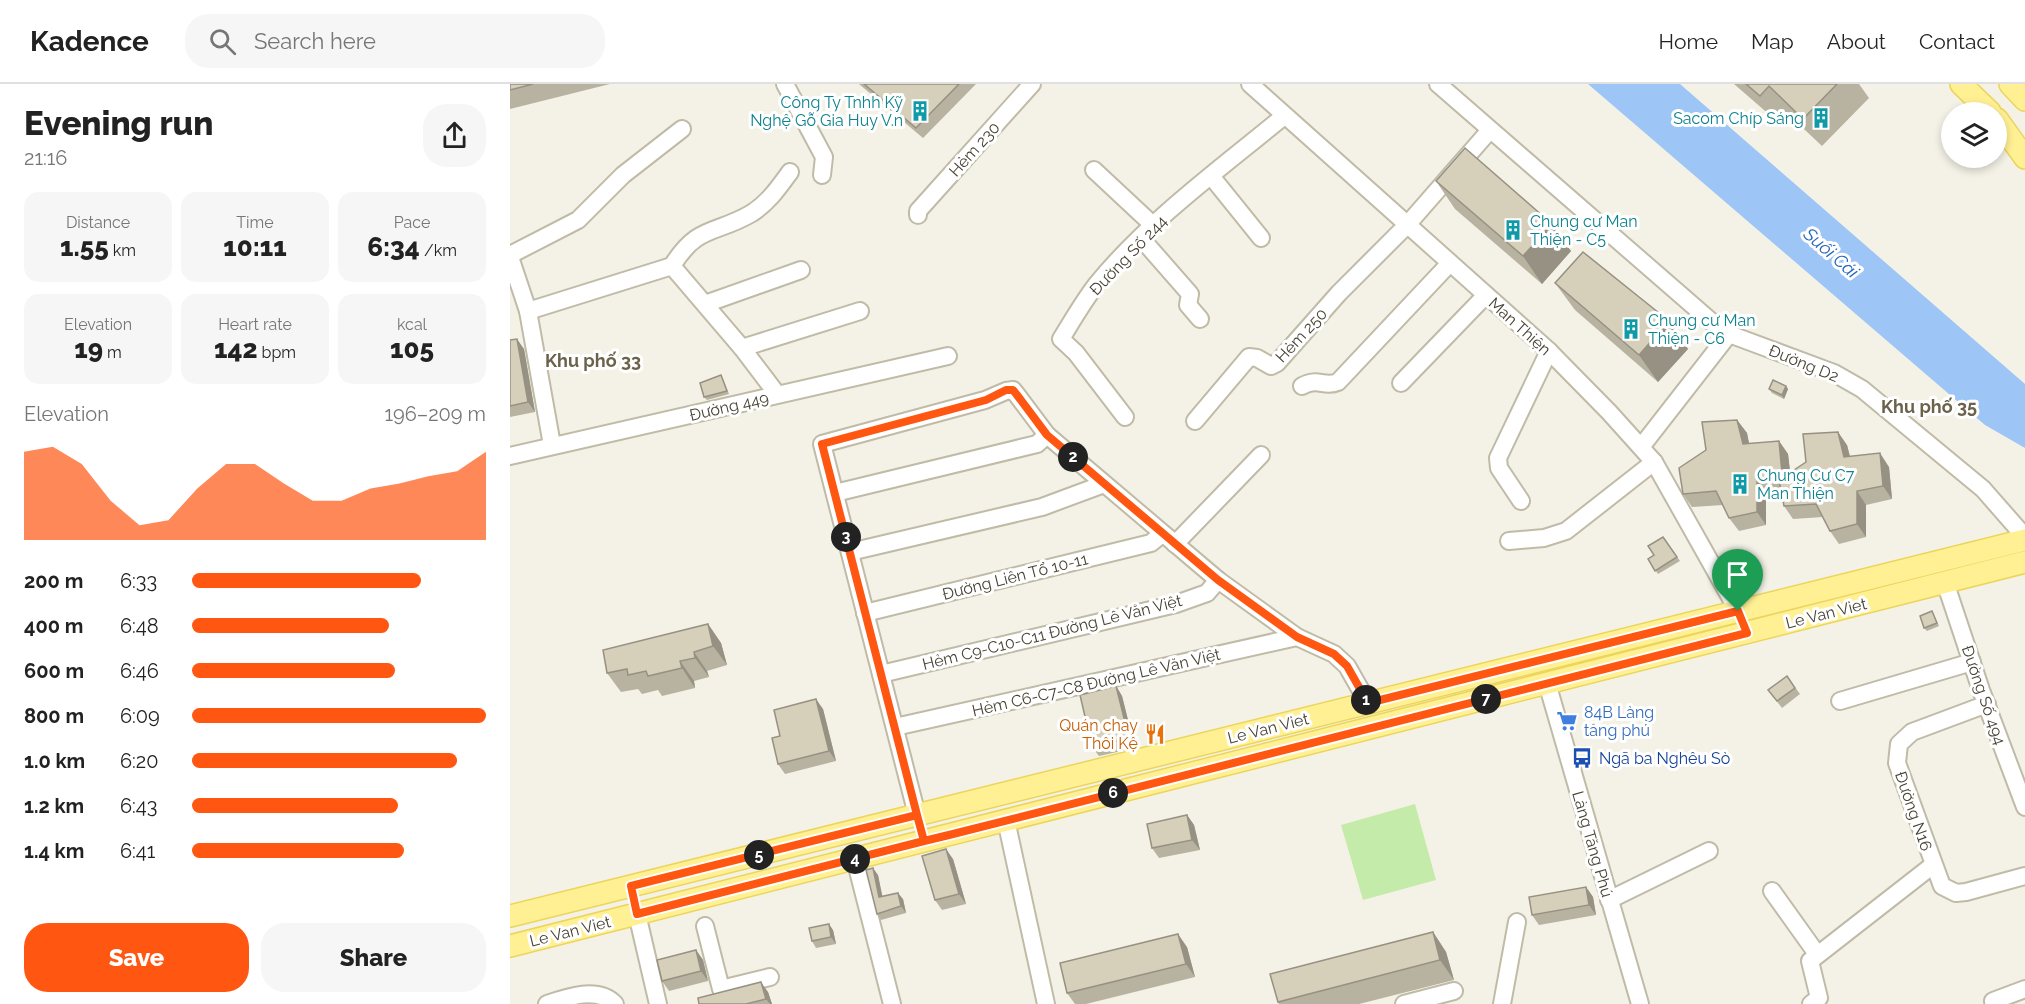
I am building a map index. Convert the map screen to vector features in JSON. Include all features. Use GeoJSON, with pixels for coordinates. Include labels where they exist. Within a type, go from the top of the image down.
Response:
{"type":"FeatureCollection","features":[{"type":"Feature","properties":{"kind":"main road"},"geometry":{"type":"LineString","coordinates":[[1961,84],[1980,102]]}},
{"type":"Feature","properties":{"kind":"main road"},"geometry":{"type":"LineString","coordinates":[[2010,84],[2025,100]]}},
{"type":"Feature","properties":{"kind":"main road"},"geometry":{"type":"LineString","coordinates":[[2007,128],[2025,144]]}},
{"type":"Feature","properties":{"kind":"main road"},"geometry":{"type":"LineString","coordinates":[[2007,133],[2025,158]]}},
{"type":"Feature","properties":{"kind":"main road","name":"Le Van Viet"},"geometry":{"type":"LineString","coordinates":[[510,916],[2025,539]]}},
{"type":"Feature","properties":{"kind":"main road","name":"Le Van Viet"},"geometry":{"type":"LineString","coordinates":[[510,946],[2025,562]]}},
{"type":"Feature","properties":{"kind":"main road"},"geometry":{"type":"LineString","coordinates":[[1738,611],[1747,633]]}},
{"type":"Feature","properties":{"kind":"main road"},"geometry":{"type":"LineString","coordinates":[[1540,660],[1546,684]]}},
{"type":"Feature","properties":{"kind":"main road"},"geometry":{"type":"LineString","coordinates":[[917,815],[924,841]]}},
{"type":"Feature","properties":{"kind":"main road"},"geometry":{"type":"LineString","coordinates":[[631,886],[637,914]]}},
{"type":"Feature","properties":{"kind":"main road"},"geometry":{"type":"LineString","coordinates":[[589,897],[596,924]]}},
{"type":"Feature","properties":{"kind":"street"},"geometry":{"type":"LineString","coordinates":[[785,84],[824,157],[822,175]]}},
{"type":"Feature","properties":{"kind":"street","name":"Hẻm 230"},"geometry":{"type":"LineString","coordinates":[[918,215],[918,211],[1032,84]]}},
{"type":"Feature","properties":{"kind":"street","name":"Man Thiện"},"geometry":{"type":"LineString","coordinates":[[1250,84],[1549,351],[1641,447],[1654,462],[1738,611]]}},
{"type":"Feature","properties":{"kind":"street","name":"Đường D2"},"geometry":{"type":"LineString","coordinates":[[1438,84],[1704,316],[1729,334],[1834,374],[1862,389],[1983,489],[2025,539]]}},
{"type":"Feature","properties":{"kind":"street","name":"Đường Số 244"},"geometry":{"type":"LineString","coordinates":[[1125,417],[1076,353],[1061,339],[1096,286],[1141,238],[1284,116]]}},
{"type":"Feature","properties":{"kind":"street"},"geometry":{"type":"LineString","coordinates":[[552,446],[528,311],[510,256],[578,220],[623,175],[682,129]]}},
{"type":"Feature","properties":{"kind":"street"},"geometry":{"type":"LineString","coordinates":[[1407,225],[1490,130]]}},
{"type":"Feature","properties":{"kind":"street"},"geometry":{"type":"LineString","coordinates":[[1094,170],[1154,226]]}},
{"type":"Feature","properties":{"kind":"street"},"geometry":{"type":"LineString","coordinates":[[528,311],[672,266],[693,238],[752,213],[774,195],[790,172]]}},
{"type":"Feature","properties":{"kind":"street"},"geometry":{"type":"LineString","coordinates":[[1211,176],[1261,238]]}},
{"type":"Feature","properties":{"kind":"street","name":"Hẻm 250"},"geometry":{"type":"LineString","coordinates":[[1195,421],[1249,357],[1257,358],[1271,366],[1277,363],[1339,293],[1407,225]]}},
{"type":"Feature","properties":{"kind":"street"},"geometry":{"type":"LineString","coordinates":[[1141,238],[1190,294],[1188,305],[1200,319]]}},
{"type":"Feature","properties":{"kind":"street"},"geometry":{"type":"LineString","coordinates":[[1302,386],[1313,381],[1328,384],[1338,382],[1450,262]]}},
{"type":"Feature","properties":{"kind":"street"},"geometry":{"type":"LineString","coordinates":[[672,266],[742,348],[777,394]]}},
{"type":"Feature","properties":{"kind":"street"},"geometry":{"type":"LineString","coordinates":[[705,304],[801,270]]}},
{"type":"Feature","properties":{"kind":"street"},"geometry":{"type":"LineString","coordinates":[[1401,383],[1486,295]]}},
{"type":"Feature","properties":{"kind":"street"},"geometry":{"type":"LineString","coordinates":[[742,348],[860,311]]}},
{"type":"Feature","properties":{"kind":"street"},"geometry":{"type":"LineString","coordinates":[[1641,447],[1729,334]]}},
{"type":"Feature","properties":{"kind":"street"},"geometry":{"type":"LineString","coordinates":[[1521,501],[1499,468],[1498,458],[1501,446],[1549,351]]}},
{"type":"Feature","properties":{"kind":"street","name":"Đường 449"},"geometry":{"type":"LineString","coordinates":[[510,456],[948,356]]}},
{"type":"Feature","properties":{"kind":"street"},"geometry":{"type":"LineString","coordinates":[[917,815],[822,444],[986,400],[1006,390],[1013,390],[1047,435],[1218,580],[1297,637],[1334,654],[1347,666],[1368,703]]}},
{"type":"Feature","properties":{"kind":"street"},"geometry":{"type":"LineString","coordinates":[[835,492],[1037,444],[1047,435]]}},
{"type":"Feature","properties":{"kind":"street"},"geometry":{"type":"LineString","coordinates":[[1168,539],[1261,455]]}},
{"type":"Feature","properties":{"kind":"street"},"geometry":{"type":"LineString","coordinates":[[1509,541],[1544,538],[1566,531],[1654,462]]}},
{"type":"Feature","properties":{"kind":"street"},"geometry":{"type":"LineString","coordinates":[[850,552],[1042,507],[1104,484]]}},
{"type":"Feature","properties":{"kind":"street","name":"Đường Liên Tổ 10-11"},"geometry":{"type":"LineString","coordinates":[[865,613],[1168,539]]}},
{"type":"Feature","properties":{"kind":"street","name":"Hẻm C9-C10-C11 Đường Lê Văn Việt"},"geometry":{"type":"LineString","coordinates":[[881,674],[1176,604],[1207,593],[1218,580]]}},
{"type":"Feature","properties":{"kind":"street","name":"Đường Số 494"},"geometry":{"type":"LineString","coordinates":[[1945,582],[2025,807]]}},
{"type":"Feature","properties":{"kind":"street","name":"Hẻm C6-C7-C8 Đường Lê Văn Việt"},"geometry":{"type":"LineString","coordinates":[[895,727],[1297,637]]}},
{"type":"Feature","properties":{"kind":"street"},"geometry":{"type":"LineString","coordinates":[[1840,701],[1972,662]]}},
{"type":"Feature","properties":{"kind":"street","name":"Làng Tăng Phú"},"geometry":{"type":"LineString","coordinates":[[1546,684],[1640,1004]]}},
{"type":"Feature","properties":{"kind":"street","name":"Đường N16"},"geometry":{"type":"LineString","coordinates":[[1987,704],[1912,732],[1899,744],[1897,763],[1942,886],[1956,893],[2025,876]]}},
{"type":"Feature","properties":{"kind":"street"},"geometry":{"type":"LineString","coordinates":[[1006,820],[1046,1004]]}},
{"type":"Feature","properties":{"kind":"street"},"geometry":{"type":"LineString","coordinates":[[1609,900],[1710,851]]}},
{"type":"Feature","properties":{"kind":"street"},"geometry":{"type":"LineString","coordinates":[[855,859],[892,1004]]}},
{"type":"Feature","properties":{"kind":"street"},"geometry":{"type":"LineString","coordinates":[[1811,1004],[1818,998],[1810,961],[1933,865]]}},
{"type":"Feature","properties":{"kind":"street"},"geometry":{"type":"LineString","coordinates":[[1772,891],[1817,954]]}},
{"type":"Feature","properties":{"kind":"street"},"geometry":{"type":"LineString","coordinates":[[637,914],[658,1004]]}},
{"type":"Feature","properties":{"kind":"street"},"geometry":{"type":"LineString","coordinates":[[1502,1004],[1517,922]]}},
{"type":"Feature","properties":{"kind":"street"},"geometry":{"type":"LineString","coordinates":[[705,926],[714,991],[770,977]]}},
{"type":"Feature","properties":{"kind":"street"},"geometry":{"type":"LineString","coordinates":[[1993,1001],[2025,989]]}},
{"type":"Feature","properties":{"kind":"street"},"geometry":{"type":"LineString","coordinates":[[1404,1004],[1454,991]]}},
{"type":"Feature","properties":{"kind":"street"},"geometry":{"type":"LineString","coordinates":[[547,1004],[574,994],[600,995],[615,1004]]}},
{"type":"Feature","properties":{"kind":"green space"},"geometry":{"type":"Polygon","coordinates":[[[1415,804],[1436,880],[1363,900],[1341,825],[1415,804]]]}},
{"type":"Feature","properties":{"kind":"water","name":"Suối Cái"},"geometry":{"type":"Polygon","coordinates":[[[1588,84],[1680,84],[2025,384],[2025,448],[1985,425],[1588,84]]]}},
{"type":"Feature","properties":{"kind":"building"},"geometry":{"type":"Polygon","coordinates":[[[510,84],[533,84],[510,90],[510,84]]]}},
{"type":"Feature","properties":{"kind":"building","name":"Công Ty Tnhh Kỹ Nghệ Gỗ Gia Huy V.n"},"geometry":{"type":"Polygon","coordinates":[[[864,84],[959,84],[916,128],[864,84]]]}},
{"type":"Feature","properties":{"kind":"building"},"geometry":{"type":"Polygon","coordinates":[[[1746,84],[1837,84],[1803,119],[1769,86],[1760,96],[1746,84]]]}},
{"type":"Feature","properties":{"kind":"building"},"geometry":{"type":"Polygon","coordinates":[[[1465,148],[1552,224],[1523,256],[1436,181],[1465,148]]]}},
{"type":"Feature","properties":{"kind":"building"},"geometry":{"type":"Polygon","coordinates":[[[1583,252],[1669,321],[1639,355],[1555,283],[1583,252]]]}},
{"type":"Feature","properties":{"kind":"building"},"geometry":{"type":"Polygon","coordinates":[[[517,339],[528,402],[510,406],[510,340],[517,339]]]}},
{"type":"Feature","properties":{"kind":"building"},"geometry":{"type":"Polygon","coordinates":[[[721,375],[727,391],[704,397],[700,383],[721,375]]]}},
{"type":"Feature","properties":{"kind":"building"},"geometry":{"type":"Polygon","coordinates":[[[1773,380],[1786,386],[1782,395],[1769,389],[1773,380]]]}},
{"type":"Feature","properties":{"kind":"building","name":"Chung Cư C7 Man Thiện"},"geometry":{"type":"Polygon","coordinates":[[[1737,420],[1743,444],[1779,441],[1782,473],[1757,479],[1757,512],[1729,518],[1716,491],[1683,494],[1679,468],[1706,450],[1702,422],[1737,420]]]}},
{"type":"Feature","properties":{"kind":"building"},"geometry":{"type":"Polygon","coordinates":[[[1838,432],[1844,457],[1880,453],[1883,486],[1857,491],[1857,524],[1830,531],[1816,504],[1784,506],[1779,480],[1806,462],[1803,434],[1838,432]]]}},
{"type":"Feature","properties":{"kind":"building"},"geometry":{"type":"Polygon","coordinates":[[[1663,537],[1677,557],[1655,571],[1648,559],[1654,555],[1648,546],[1663,537]]]}},
{"type":"Feature","properties":{"kind":"building"},"geometry":{"type":"Polygon","coordinates":[[[1932,611],[1937,623],[1924,628],[1920,616],[1932,611]]]}},
{"type":"Feature","properties":{"kind":"building"},"geometry":{"type":"Polygon","coordinates":[[[708,624],[713,646],[694,652],[695,658],[680,661],[682,668],[648,676],[646,671],[628,675],[627,669],[607,673],[603,650],[708,624]]]}},
{"type":"Feature","properties":{"kind":"building"},"geometry":{"type":"Polygon","coordinates":[[[1787,676],[1795,688],[1777,701],[1768,690],[1787,676]]]}},
{"type":"Feature","properties":{"kind":"building"},"geometry":{"type":"Polygon","coordinates":[[[1116,686],[1129,738],[1092,747],[1080,695],[1116,686]]]}},
{"type":"Feature","properties":{"kind":"building"},"geometry":{"type":"Polygon","coordinates":[[[816,699],[829,751],[778,764],[772,738],[780,736],[774,710],[816,699]]]}},
{"type":"Feature","properties":{"kind":"building"},"geometry":{"type":"Polygon","coordinates":[[[1187,815],[1192,840],[1152,848],[1147,824],[1187,815]]]}},
{"type":"Feature","properties":{"kind":"building"},"geometry":{"type":"Polygon","coordinates":[[[946,849],[959,894],[935,900],[922,856],[946,849]]]}},
{"type":"Feature","properties":{"kind":"building"},"geometry":{"type":"Polygon","coordinates":[[[873,868],[879,897],[898,893],[901,906],[877,914],[866,870],[873,868]]]}},
{"type":"Feature","properties":{"kind":"building"},"geometry":{"type":"Polygon","coordinates":[[[1586,887],[1589,905],[1532,915],[1529,897],[1586,887]]]}},
{"type":"Feature","properties":{"kind":"building"},"geometry":{"type":"Polygon","coordinates":[[[829,924],[831,937],[812,941],[809,928],[829,924]]]}},
{"type":"Feature","properties":{"kind":"building"},"geometry":{"type":"Polygon","coordinates":[[[1433,932],[1440,960],[1278,1002],[1270,974],[1433,932]]]}},
{"type":"Feature","properties":{"kind":"building"},"geometry":{"type":"Polygon","coordinates":[[[1178,934],[1186,964],[1067,993],[1060,963],[1178,934]]]}},
{"type":"Feature","properties":{"kind":"building"},"geometry":{"type":"Polygon","coordinates":[[[696,950],[701,971],[662,981],[657,960],[696,950]]]}},
{"type":"Feature","properties":{"kind":"building"},"geometry":{"type":"Polygon","coordinates":[[[761,982],[766,999],[746,1004],[699,1004],[698,998],[761,982]]]}},
{"type":"Feature","properties":{"kind":"place","name":"Công Ty Tnhh Kỹ Nghệ Gỗ Gia Huy V.n"},"geometry":{"type":"Point","coordinates":[920,111]}},
{"type":"Feature","properties":{"kind":"place","name":"Sacom Chíp Sáng"},"geometry":{"type":"Point","coordinates":[1821,118]}},
{"type":"Feature","properties":{"kind":"place","name":"Chung cư Man Thiện - C5"},"geometry":{"type":"Point","coordinates":[1513,230]}},
{"type":"Feature","properties":{"kind":"place","name":"Chung cư Man Thiện - C6"},"geometry":{"type":"Point","coordinates":[1631,329]}},
{"type":"Feature","properties":{"kind":"place","name":"Chung Cư C7 Man Thiện"},"geometry":{"type":"Point","coordinates":[1740,484]}},
{"type":"Feature","properties":{"kind":"place","name":"84B Làng tăng phú"},"geometry":{"type":"Point","coordinates":[1567,721]}},
{"type":"Feature","properties":{"kind":"place","name":"Quán chay Thôi Kệ"},"geometry":{"type":"Point","coordinates":[1155,734]}},
{"type":"Feature","properties":{"kind":"place","name":"Ngã ba Nghêu Sò"},"geometry":{"type":"Point","coordinates":[1582,758]}},
{"type":"Feature","properties":{"kind":"district","name":"Khu phố 33"},"geometry":{"type":"Point","coordinates":[593,361]}},
{"type":"Feature","properties":{"kind":"district","name":"Khu phố 35"},"geometry":{"type":"Point","coordinates":[1929,407]}},
{"type":"Feature","properties":{"kind":"route"},"geometry":{"type":"LineString","coordinates":[[1738,611],[1368,703],[1347,666],[1334,654],[1319,645],[1297,637],[1218,580],[1047,435],[1013,390],[1006,390],[986,400],[822,444],[924,841],[637,914],[631,886],[917,815],[924,841],[949,835],[1747,633],[1738,611]]}}]}
